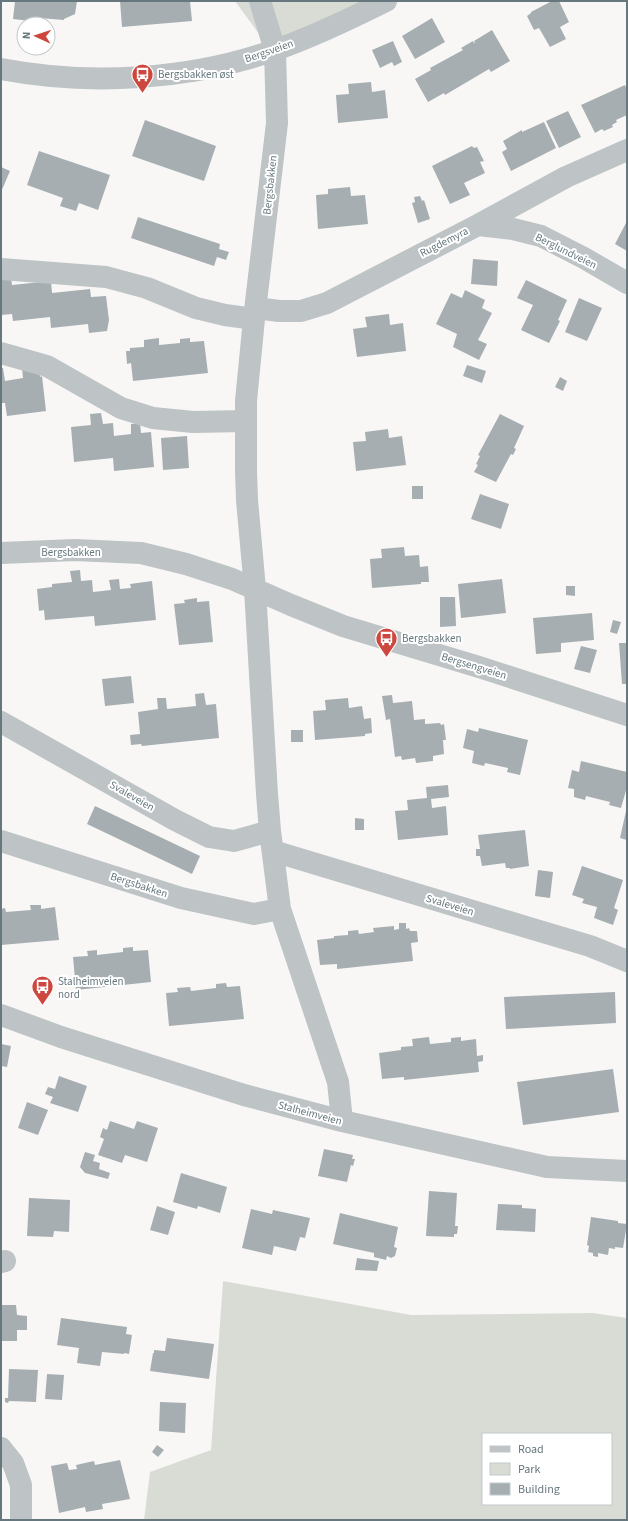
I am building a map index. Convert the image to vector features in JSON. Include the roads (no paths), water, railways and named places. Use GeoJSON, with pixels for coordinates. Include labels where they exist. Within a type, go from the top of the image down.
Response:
{"type":"FeatureCollection","features":[{"type":"Feature","properties":{"kind":"street","name":"Bergsbakken"},"geometry":{"type":"LineString","coordinates":[[260,1],[275,50],[277,123],[246,401],[247,500],[255,589],[272,841],[280,909],[328,1048],[338,1082],[342,1121]]}},
{"type":"Feature","properties":{"kind":"street","name":"Bergsveien"},"geometry":{"type":"LineString","coordinates":[[1,69],[68,78],[145,77],[181,74],[238,62],[275,50],[352,18],[386,1]]}},
{"type":"Feature","properties":{"kind":"street","name":"Rugdemyra"},"geometry":{"type":"LineString","coordinates":[[255,313],[301,311],[327,304],[566,177],[627,150]]}},
{"type":"Feature","properties":{"kind":"street","name":"Berglundveien"},"geometry":{"type":"LineString","coordinates":[[478,225],[513,229],[541,236],[584,258],[627,283]]}},
{"type":"Feature","properties":{"kind":"street"},"geometry":{"type":"LineString","coordinates":[[1,269],[106,277],[147,288],[196,308],[225,315],[255,313]]}},
{"type":"Feature","properties":{"kind":"street"},"geometry":{"type":"LineString","coordinates":[[1,353],[47,366],[121,408],[153,418],[193,422],[246,421]]}},
{"type":"Feature","properties":{"kind":"street","name":"Bergsbakken"},"geometry":{"type":"LineString","coordinates":[[1,553],[75,550],[141,553],[186,564],[232,579],[255,589]]}},
{"type":"Feature","properties":{"kind":"street","name":"Bergsengveien"},"geometry":{"type":"LineString","coordinates":[[255,589],[343,626],[479,667],[627,715]]}},
{"type":"Feature","properties":{"kind":"street","name":"Svaleveien"},"geometry":{"type":"LineString","coordinates":[[1,722],[175,820],[209,836],[234,841],[272,841],[590,946],[627,961]]}},
{"type":"Feature","properties":{"kind":"street","name":"Bergsbakken"},"geometry":{"type":"LineString","coordinates":[[1,841],[181,898],[254,914],[280,909]]}},
{"type":"Feature","properties":{"kind":"street","name":"Stalheimveien"},"geometry":{"type":"LineString","coordinates":[[1,1016],[244,1095],[342,1121],[547,1167],[627,1171]]}},
{"type":"Feature","properties":{"kind":"street"},"geometry":{"type":"LineString","coordinates":[[1,1448],[13,1463],[21,1485],[20,1520]]}},
{"type":"Feature","properties":{"kind":"place","name":"Bergsbakken øst"},"geometry":{"type":"Point","coordinates":[143,94]}},
{"type":"Feature","properties":{"kind":"place","name":"Bergsbakken"},"geometry":{"type":"Point","coordinates":[386,658]}},
{"type":"Feature","properties":{"kind":"place","name":"Stalheimveien nord"},"geometry":{"type":"Point","coordinates":[42,1006]}}]}
